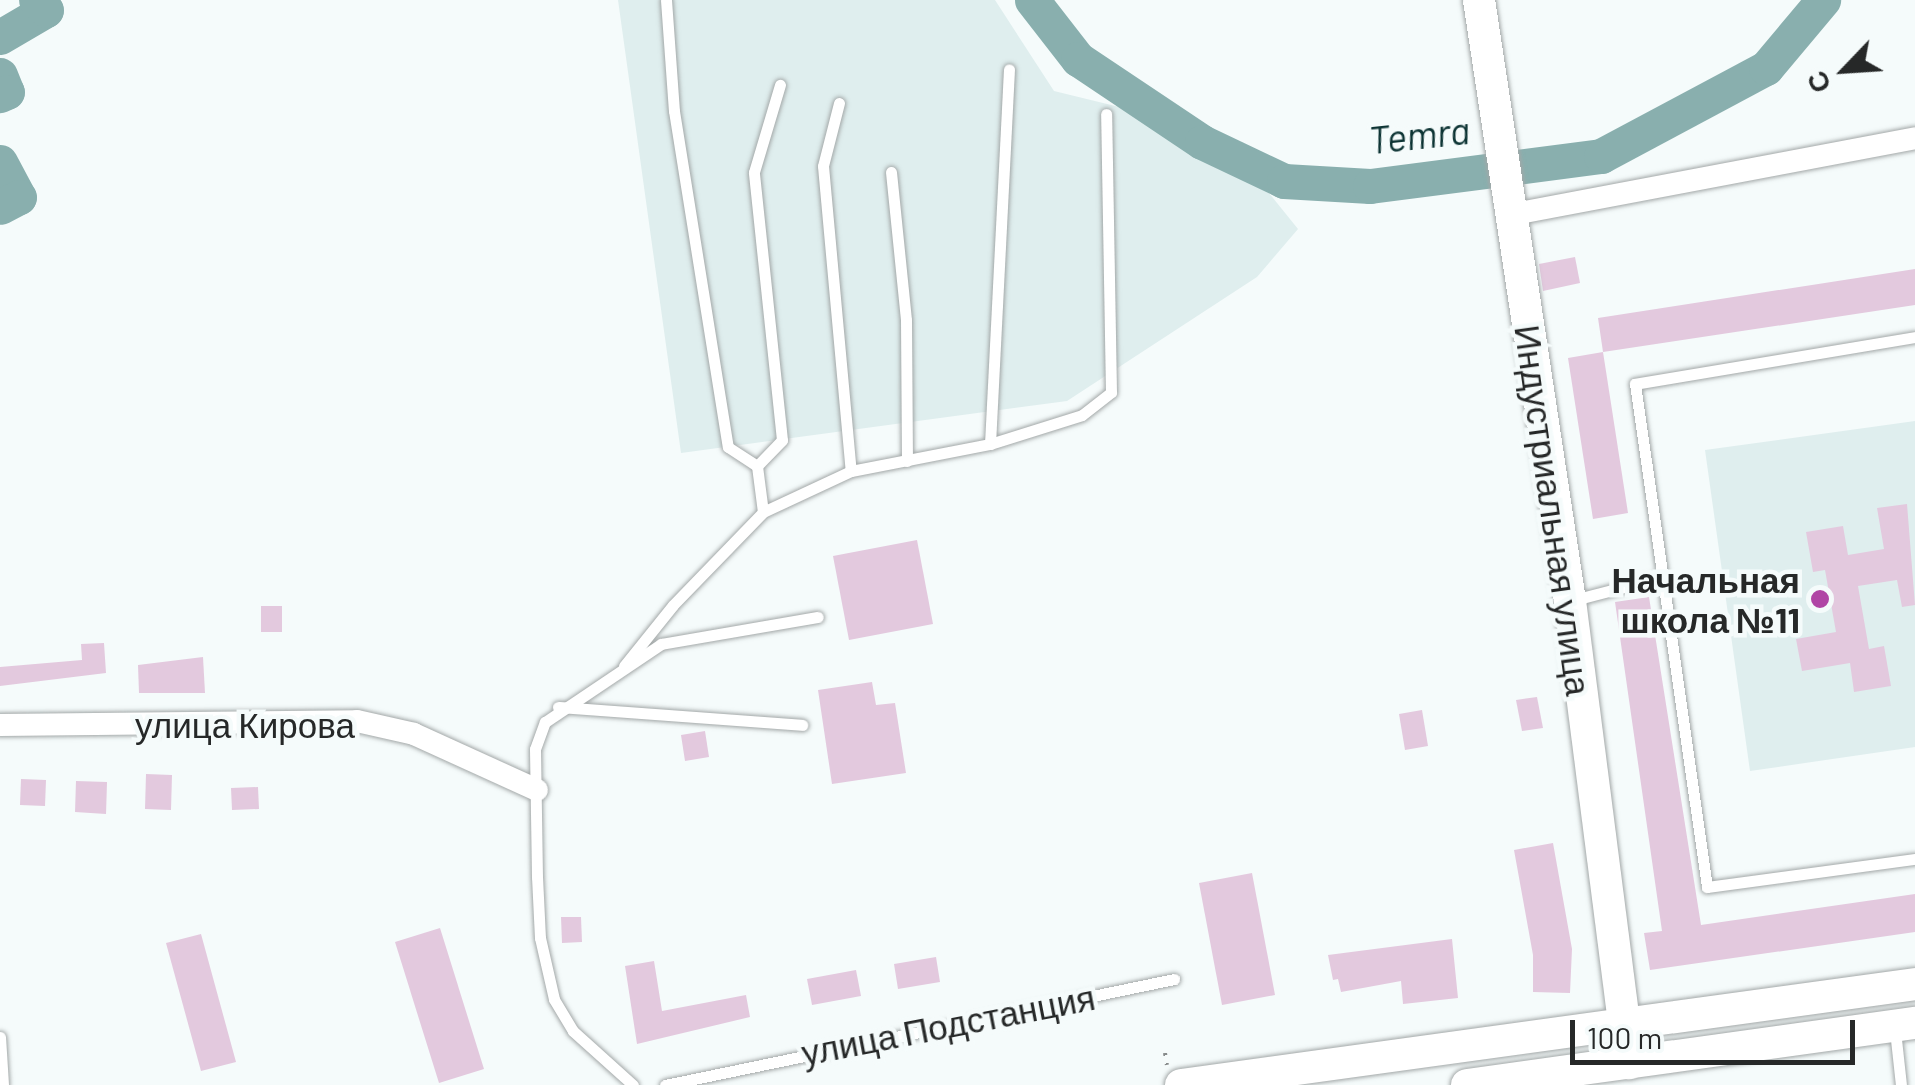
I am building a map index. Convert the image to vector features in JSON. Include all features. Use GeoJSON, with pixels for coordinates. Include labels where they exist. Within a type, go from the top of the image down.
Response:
{"type":"FeatureCollection","features":[{"type":"Feature","properties":{"kind":"main road","name":"Индустриальная улица"},"geometry":{"type":"LineString","coordinates":[[1478,0],[1570,601],[1629,1063]]}},
{"type":"Feature","properties":{"kind":"main road"},"geometry":{"type":"LineString","coordinates":[[1181,1085],[1624,1021],[1915,984]]}},
{"type":"Feature","properties":{"kind":"main road"},"geometry":{"type":"LineString","coordinates":[[1479,1084],[1905,1025]]}},
{"type":"Feature","properties":{"kind":"street"},"geometry":{"type":"LineString","coordinates":[[1509,214],[1915,138]]}},
{"type":"Feature","properties":{"kind":"street","name":"улица Кирова"},"geometry":{"type":"LineString","coordinates":[[0,726],[357,721],[414,734],[537,790]]}},
{"type":"Feature","properties":{"kind":"lane"},"geometry":{"type":"LineString","coordinates":[[666,0],[674,111],[728,447],[758,466]]}},
{"type":"Feature","properties":{"kind":"lane"},"geometry":{"type":"LineString","coordinates":[[990,444],[1009,69]]}},
{"type":"Feature","properties":{"kind":"lane"},"geometry":{"type":"LineString","coordinates":[[758,466],[782,440],[754,172],[780,85]]}},
{"type":"Feature","properties":{"kind":"lane"},"geometry":{"type":"LineString","coordinates":[[839,103],[823,166],[851,472]]}},
{"type":"Feature","properties":{"kind":"lane"},"geometry":{"type":"LineString","coordinates":[[624,666],[672,605],[764,512],[851,472],[990,444],[1082,414],[1110,392],[1106,114]]}},
{"type":"Feature","properties":{"kind":"lane"},"geometry":{"type":"LineString","coordinates":[[891,172],[906,320],[907,460]]}},
{"type":"Feature","properties":{"kind":"lane"},"geometry":{"type":"LineString","coordinates":[[1915,337],[1635,384],[1707,887],[1915,858]]}},
{"type":"Feature","properties":{"kind":"lane"},"geometry":{"type":"LineString","coordinates":[[758,466],[764,512]]}},
{"type":"Feature","properties":{"kind":"lane"},"geometry":{"type":"LineString","coordinates":[[1570,601],[1662,577]]}},
{"type":"Feature","properties":{"kind":"lane"},"geometry":{"type":"LineString","coordinates":[[633,1085],[573,1031],[554,999],[540,938],[535,749],[558,707],[661,644],[818,617]]}},
{"type":"Feature","properties":{"kind":"lane"},"geometry":{"type":"LineString","coordinates":[[558,707],[802,725]]}},
{"type":"Feature","properties":{"kind":"lane","name":"улица Подстанция"},"geometry":{"type":"LineString","coordinates":[[665,1085],[1174,980]]}},
{"type":"Feature","properties":{"kind":"lane"},"geometry":{"type":"LineString","coordinates":[[1901,1085],[1905,1025]]}},
{"type":"Feature","properties":{"kind":"lane"},"geometry":{"type":"LineString","coordinates":[[0,1037],[3,1085]]}},
{"type":"Feature","properties":{"kind":"shaded area"},"geometry":{"type":"Polygon","coordinates":[[[618,0],[995,0],[1054,91],[1148,114],[1269,193],[1298,229],[1257,277],[1067,401],[681,453],[618,0]]]}},
{"type":"Feature","properties":{"kind":"shaded area","name":"Начальная школа №11"},"geometry":{"type":"Polygon","coordinates":[[[1915,421],[1915,747],[1750,771],[1705,450],[1915,421]]]}},
{"type":"Feature","properties":{"kind":"building"},"geometry":{"type":"Polygon","coordinates":[[[1575,257],[1580,283],[1543,291],[1539,264],[1575,257]]]}},
{"type":"Feature","properties":{"kind":"building"},"geometry":{"type":"Polygon","coordinates":[[[1915,269],[1915,305],[1603,352],[1598,318],[1915,269]]]}},
{"type":"Feature","properties":{"kind":"building"},"geometry":{"type":"Polygon","coordinates":[[[1603,352],[1628,513],[1593,519],[1568,358],[1603,352]]]}},
{"type":"Feature","properties":{"kind":"building"},"geometry":{"type":"Polygon","coordinates":[[[1907,504],[1915,605],[1902,607],[1897,580],[1858,586],[1869,649],[1884,646],[1891,686],[1854,692],[1850,663],[1802,671],[1796,639],[1836,632],[1825,570],[1813,572],[1806,532],[1843,526],[1848,555],[1884,549],[1877,508],[1907,504]]]}},
{"type":"Feature","properties":{"kind":"building"},"geometry":{"type":"Polygon","coordinates":[[[917,540],[933,624],[849,640],[833,556],[917,540]]]}},
{"type":"Feature","properties":{"kind":"building"},"geometry":{"type":"Polygon","coordinates":[[[1649,597],[1701,925],[1915,894],[1915,932],[1650,970],[1644,933],[1662,931],[1615,602],[1649,597]]]}},
{"type":"Feature","properties":{"kind":"building"},"geometry":{"type":"Polygon","coordinates":[[[261,606],[282,606],[282,632],[261,632],[261,606]]]}},
{"type":"Feature","properties":{"kind":"building"},"geometry":{"type":"Polygon","coordinates":[[[104,643],[106,673],[0,686],[0,667],[82,660],[81,644],[104,643]]]}},
{"type":"Feature","properties":{"kind":"building"},"geometry":{"type":"Polygon","coordinates":[[[203,657],[205,693],[139,693],[138,665],[203,657]]]}},
{"type":"Feature","properties":{"kind":"building"},"geometry":{"type":"Polygon","coordinates":[[[872,682],[876,705],[895,703],[906,773],[832,784],[818,690],[872,682]]]}},
{"type":"Feature","properties":{"kind":"building"},"geometry":{"type":"Polygon","coordinates":[[[1537,697],[1543,728],[1522,731],[1516,700],[1537,697]]]}},
{"type":"Feature","properties":{"kind":"building"},"geometry":{"type":"Polygon","coordinates":[[[1422,710],[1428,746],[1405,750],[1399,714],[1422,710]]]}},
{"type":"Feature","properties":{"kind":"building"},"geometry":{"type":"Polygon","coordinates":[[[705,731],[709,757],[685,761],[681,735],[705,731]]]}},
{"type":"Feature","properties":{"kind":"building"},"geometry":{"type":"Polygon","coordinates":[[[146,774],[172,775],[171,810],[145,809],[146,774]]]}},
{"type":"Feature","properties":{"kind":"building"},"geometry":{"type":"Polygon","coordinates":[[[21,779],[46,780],[45,806],[20,805],[21,779]]]}},
{"type":"Feature","properties":{"kind":"building"},"geometry":{"type":"Polygon","coordinates":[[[76,781],[107,782],[106,814],[75,812],[76,781]]]}},
{"type":"Feature","properties":{"kind":"building"},"geometry":{"type":"Polygon","coordinates":[[[258,787],[259,809],[232,810],[231,788],[258,787]]]}},
{"type":"Feature","properties":{"kind":"building"},"geometry":{"type":"Polygon","coordinates":[[[1553,843],[1572,949],[1570,993],[1533,992],[1533,955],[1514,850],[1553,843]]]}},
{"type":"Feature","properties":{"kind":"building"},"geometry":{"type":"Polygon","coordinates":[[[1252,873],[1275,995],[1222,1005],[1199,883],[1252,873]]]}},
{"type":"Feature","properties":{"kind":"building"},"geometry":{"type":"Polygon","coordinates":[[[561,917],[581,917],[582,942],[562,943],[561,917]]]}},
{"type":"Feature","properties":{"kind":"building"},"geometry":{"type":"Polygon","coordinates":[[[440,928],[484,1069],[439,1083],[395,942],[440,928]]]}},
{"type":"Feature","properties":{"kind":"building"},"geometry":{"type":"Polygon","coordinates":[[[201,934],[236,1062],[201,1071],[166,943],[201,934]]]}},
{"type":"Feature","properties":{"kind":"building"},"geometry":{"type":"Polygon","coordinates":[[[1452,939],[1458,998],[1403,1004],[1401,981],[1341,992],[1338,979],[1333,980],[1328,955],[1452,939]]]}},
{"type":"Feature","properties":{"kind":"building"},"geometry":{"type":"Polygon","coordinates":[[[936,957],[940,982],[898,989],[894,964],[936,957]]]}},
{"type":"Feature","properties":{"kind":"building"},"geometry":{"type":"Polygon","coordinates":[[[654,961],[662,1011],[746,995],[750,1017],[637,1044],[625,966],[654,961]]]}},
{"type":"Feature","properties":{"kind":"building"},"geometry":{"type":"Polygon","coordinates":[[[856,970],[861,996],[812,1005],[807,979],[856,970]]]}},
{"type":"Feature","properties":{"kind":"waterway","name":"Temra"},"geometry":{"type":"LineString","coordinates":[[0,37],[46,10],[36,0]]}},
{"type":"Feature","properties":{"kind":"waterway","name":"Temra"},"geometry":{"type":"LineString","coordinates":[[1032,0],[1078,59],[1202,142],[1284,181],[1370,186],[1601,156],[1766,68],[1823,0]]}},
{"type":"Feature","properties":{"kind":"waterway","name":"Temra"},"geometry":{"type":"LineString","coordinates":[[0,75],[7,92],[0,95]]}},
{"type":"Feature","properties":{"kind":"waterway","name":"Temra"},"geometry":{"type":"LineString","coordinates":[[0,162],[19,197],[0,207]]}},
{"type":"Feature","properties":{"kind":"place","name":"Начальная школа №11"},"geometry":{"type":"Point","coordinates":[1820,599]}}]}
